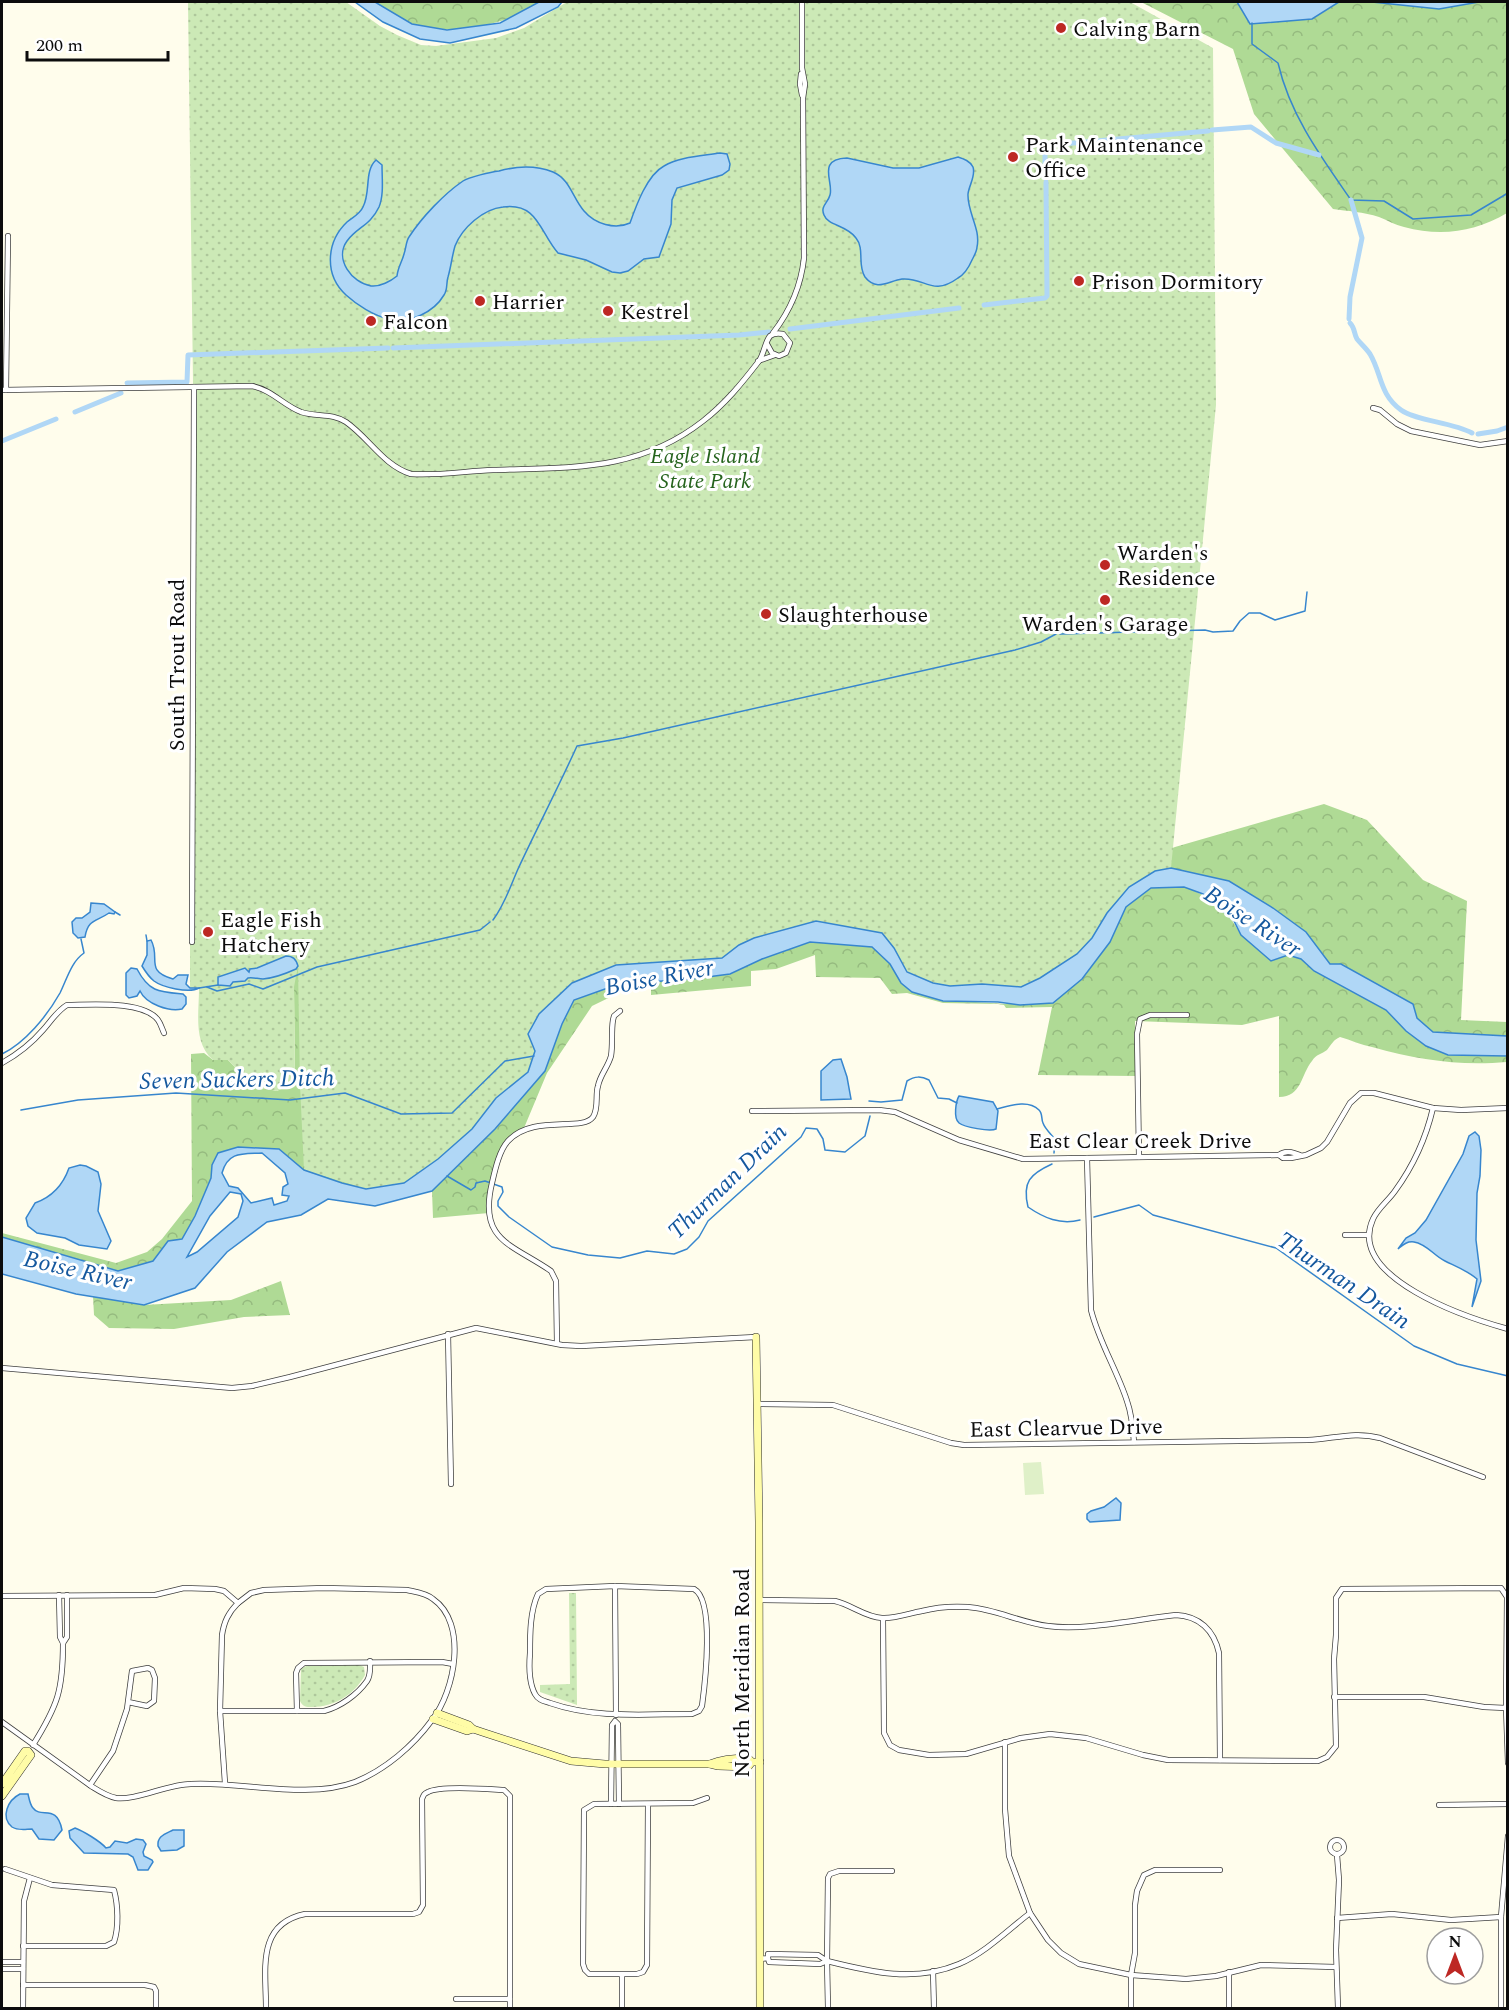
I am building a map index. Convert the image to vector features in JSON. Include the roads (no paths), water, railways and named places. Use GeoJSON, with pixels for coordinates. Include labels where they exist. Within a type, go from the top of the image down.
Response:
{"type":"FeatureCollection","features":[{"type":"Feature","properties":{"kind":"street"},"geometry":{"type":"LineString","coordinates":[[8,236],[4,390],[239,385],[261,387],[301,412],[340,419],[391,463],[411,474],[580,468],[632,458],[650,452],[682,435],[720,407],[744,382],[784,317],[800,283],[804,258],[803,98],[805,84],[802,68],[802,2]]}},
{"type":"Feature","properties":{"kind":"street"},"geometry":{"type":"LineString","coordinates":[[758,361],[775,355],[783,355],[789,350],[790,343],[785,335],[784,317]]}},
{"type":"Feature","properties":{"kind":"street"},"geometry":{"type":"LineString","coordinates":[[772,335],[779,333],[785,335]]}},
{"type":"Feature","properties":{"kind":"street"},"geometry":{"type":"LineString","coordinates":[[767,344],[769,351],[775,355]]}},
{"type":"Feature","properties":{"kind":"street","name":"South Trout Road"},"geometry":{"type":"LineString","coordinates":[[192,942],[194,387]]}},
{"type":"Feature","properties":{"kind":"street"},"geometry":{"type":"LineString","coordinates":[[1373,408],[1380,410],[1397,424],[1411,431],[1480,445],[1508,441]]}},
{"type":"Feature","properties":{"kind":"street"},"geometry":{"type":"LineString","coordinates":[[2,1064],[21,1052],[67,1005],[120,1004],[134,1007],[155,1017],[160,1022],[164,1033]]}},
{"type":"Feature","properties":{"kind":"street"},"geometry":{"type":"LineString","coordinates":[[557,1343],[557,1294],[554,1276],[495,1233],[490,1224],[488,1200],[508,1141],[534,1126],[573,1125],[592,1119],[598,1086],[611,1055],[614,1016],[620,1011]]}},
{"type":"Feature","properties":{"kind":"street"},"geometry":{"type":"LineString","coordinates":[[1139,1157],[1137,1034],[1140,1019],[1150,1016],[1187,1015]]}},
{"type":"Feature","properties":{"kind":"street","name":"East Clear Creek Drive"},"geometry":{"type":"LineString","coordinates":[[752,1111],[890,1111],[910,1117],[959,1140],[1023,1159],[1279,1155],[1282,1152],[1306,1155],[1321,1148],[1327,1142],[1350,1103],[1361,1093],[1374,1093],[1433,1108]]}},
{"type":"Feature","properties":{"kind":"street"},"geometry":{"type":"LineString","coordinates":[[1508,1108],[1461,1110],[1433,1108],[1421,1149],[1395,1191],[1377,1212],[1371,1222],[1369,1235],[1371,1249],[1377,1260],[1404,1284],[1447,1310],[1508,1329]]}},
{"type":"Feature","properties":{"kind":"street"},"geometry":{"type":"LineString","coordinates":[[1087,1158],[1090,1310],[1127,1400],[1132,1418],[1134,1443]]}},
{"type":"Feature","properties":{"kind":"street"},"geometry":{"type":"LineString","coordinates":[[1345,1235],[1369,1235]]}},
{"type":"Feature","properties":{"kind":"street"},"geometry":{"type":"LineString","coordinates":[[2,1368],[232,1388],[290,1377],[476,1328],[581,1346],[756,1337]]}},
{"type":"Feature","properties":{"kind":"street"},"geometry":{"type":"LineString","coordinates":[[448,1334],[451,1484]]}},
{"type":"Feature","properties":{"kind":"street","name":"North Meridian Road"},"geometry":{"type":"LineString","coordinates":[[756,1337],[759,1600],[756,1762],[764,1959],[760,2008]]}},
{"type":"Feature","properties":{"kind":"street","name":"East Clearvue Drive"},"geometry":{"type":"LineString","coordinates":[[757,1404],[832,1406],[957,1444],[1273,1441],[1365,1435],[1380,1438],[1483,1477]]}},
{"type":"Feature","properties":{"kind":"street"},"geometry":{"type":"LineString","coordinates":[[615,1586],[616,1714],[612,1725],[619,1804]]}},
{"type":"Feature","properties":{"kind":"street"},"geometry":{"type":"LineString","coordinates":[[615,1586],[694,1589],[700,1593],[706,1623],[707,1666],[702,1706],[699,1711],[692,1714],[594,1714],[569,1710],[535,1696],[530,1666],[531,1628],[537,1598],[541,1591],[615,1586]]}},
{"type":"Feature","properties":{"kind":"street"},"geometry":{"type":"LineString","coordinates":[[883,1618],[884,1733],[890,1745],[899,1750],[929,1755],[966,1754],[1035,1735],[1065,1735],[1086,1738],[1158,1758],[1318,1761],[1333,1752],[1337,1738],[1334,1697],[1336,1598],[1340,1592],[1347,1588],[1497,1587],[1503,1590],[1507,1597],[1508,1763]]}},
{"type":"Feature","properties":{"kind":"street"},"geometry":{"type":"LineString","coordinates":[[2,1596],[155,1595],[184,1588],[215,1588],[224,1591],[238,1603]]}},
{"type":"Feature","properties":{"kind":"street"},"geometry":{"type":"LineString","coordinates":[[2,1722],[31,1748],[104,1795],[117,1798],[129,1798],[178,1785],[225,1783],[256,1788],[320,1789],[351,1783],[375,1772],[393,1760],[435,1716],[451,1681],[453,1664],[454,1635],[451,1622],[440,1605],[421,1593],[407,1590],[359,1588],[264,1590],[251,1593],[238,1603],[229,1612],[223,1625],[222,1635],[220,1711],[225,1783]]}},
{"type":"Feature","properties":{"kind":"street"},"geometry":{"type":"LineString","coordinates":[[2,1784],[25,1751],[31,1748],[52,1716],[58,1700],[63,1672],[59,1595]]}},
{"type":"Feature","properties":{"kind":"street"},"geometry":{"type":"LineString","coordinates":[[63,1643],[67,1637],[67,1595]]}},
{"type":"Feature","properties":{"kind":"street"},"geometry":{"type":"LineString","coordinates":[[759,1600],[835,1601],[851,1606],[868,1616],[883,1618],[930,1609],[978,1608],[1055,1627],[1076,1627],[1176,1615],[1192,1618],[1202,1623],[1214,1637],[1219,1653],[1220,1760]]}},
{"type":"Feature","properties":{"kind":"street"},"geometry":{"type":"LineString","coordinates":[[297,1711],[296,1673],[300,1665],[310,1662],[370,1661],[453,1664]]}},
{"type":"Feature","properties":{"kind":"street"},"geometry":{"type":"LineString","coordinates":[[220,1711],[324,1711],[333,1709],[345,1702],[368,1680],[370,1661]]}},
{"type":"Feature","properties":{"kind":"street"},"geometry":{"type":"LineString","coordinates":[[90,1785],[113,1750],[128,1702],[132,1671],[148,1668],[152,1670],[155,1678],[154,1701],[147,1706],[128,1702]]}},
{"type":"Feature","properties":{"kind":"street"},"geometry":{"type":"LineString","coordinates":[[1334,1697],[1424,1697],[1484,1707],[1506,1708]]}},
{"type":"Feature","properties":{"kind":"street"},"geometry":{"type":"LineString","coordinates":[[435,1716],[469,1725],[473,1729],[571,1761],[615,1764],[710,1764],[718,1760],[748,1758],[756,1762]]}},
{"type":"Feature","properties":{"kind":"street"},"geometry":{"type":"LineString","coordinates":[[1005,1742],[1005,1809],[1009,1856],[1030,1913],[1048,1940],[1061,1953],[1079,1964],[1131,1975],[1186,1979],[1262,1965],[1336,1967]]}},
{"type":"Feature","properties":{"kind":"street"},"geometry":{"type":"LineString","coordinates":[[2,1796],[31,1755],[31,1748]]}},
{"type":"Feature","properties":{"kind":"street"},"geometry":{"type":"LineString","coordinates":[[611,1804],[615,1764]]}},
{"type":"Feature","properties":{"kind":"street"},"geometry":{"type":"LineString","coordinates":[[266,2008],[267,1946],[283,1922],[305,1914],[413,1914],[419,1912],[423,1905],[422,1802],[425,1793],[435,1790],[466,1789],[504,1790],[508,1792],[511,1799],[510,2008]]}},
{"type":"Feature","properties":{"kind":"street"},"geometry":{"type":"LineString","coordinates":[[648,1804],[647,1965],[644,1972],[637,1974],[593,1975],[586,1972],[583,1964],[583,1814],[588,1806],[594,1804],[693,1803],[707,1798]]}},
{"type":"Feature","properties":{"kind":"street"},"geometry":{"type":"LineString","coordinates":[[1439,1804],[1508,1804]]}},
{"type":"Feature","properties":{"kind":"street"},"geometry":{"type":"LineString","coordinates":[[1501,2008],[1501,1917],[1508,1836]]}},
{"type":"Feature","properties":{"kind":"street"},"geometry":{"type":"LineString","coordinates":[[1337,1855],[1339,1882],[1336,1967],[1338,2008]]}},
{"type":"Feature","properties":{"kind":"street"},"geometry":{"type":"LineString","coordinates":[[5,1869],[52,1885],[102,1887],[114,1890],[117,1908],[114,1942],[106,1946],[22,1946]]}},
{"type":"Feature","properties":{"kind":"street"},"geometry":{"type":"LineString","coordinates":[[1131,2008],[1137,1891],[1144,1875],[1155,1870],[1220,1870]]}},
{"type":"Feature","properties":{"kind":"street"},"geometry":{"type":"LineString","coordinates":[[828,2008],[827,1883],[830,1875],[838,1871],[892,1871]]}},
{"type":"Feature","properties":{"kind":"street"},"geometry":{"type":"LineString","coordinates":[[23,2008],[24,1901],[30,1878]]}},
{"type":"Feature","properties":{"kind":"street"},"geometry":{"type":"LineString","coordinates":[[827,1961],[820,1964],[769,1962],[764,1959],[768,1954],[818,1955],[827,1961],[891,1975],[912,1975],[959,1964],[1030,1913]]}},
{"type":"Feature","properties":{"kind":"street"},"geometry":{"type":"LineString","coordinates":[[1337,1918],[1392,1914],[1444,1920],[1501,1917]]}},
{"type":"Feature","properties":{"kind":"street"},"geometry":{"type":"LineString","coordinates":[[2,1962],[23,1962]]}},
{"type":"Feature","properties":{"kind":"street"},"geometry":{"type":"LineString","coordinates":[[2,1969],[23,1969]]}},
{"type":"Feature","properties":{"kind":"street"},"geometry":{"type":"LineString","coordinates":[[933,1971],[934,2008]]}},
{"type":"Feature","properties":{"kind":"street"},"geometry":{"type":"LineString","coordinates":[[1229,1972],[1229,2008]]}},
{"type":"Feature","properties":{"kind":"street"},"geometry":{"type":"LineString","coordinates":[[622,1975],[622,2008]]}},
{"type":"Feature","properties":{"kind":"street"},"geometry":{"type":"LineString","coordinates":[[23,1985],[145,1985],[154,1987],[156,1991],[156,2008]]}},
{"type":"Feature","properties":{"kind":"street"},"geometry":{"type":"LineString","coordinates":[[456,1999],[510,1999]]}},
{"type":"Feature","properties":{"kind":"water"},"geometry":{"type":"Polygon","coordinates":[[[355,2],[375,2],[412,24],[447,30],[500,23],[539,2],[562,2],[558,7],[516,28],[450,43],[420,39],[383,22],[355,2]]]}},
{"type":"Feature","properties":{"kind":"water"},"geometry":{"type":"Polygon","coordinates":[[[1237,2],[1339,2],[1312,19],[1250,24],[1237,2]]]}},
{"type":"Feature","properties":{"kind":"water"},"geometry":{"type":"Polygon","coordinates":[[[1372,2],[1479,2],[1439,9],[1372,2]]]}},
{"type":"Feature","properties":{"kind":"water"},"geometry":{"type":"Polygon","coordinates":[[[727,154],[729,170],[722,175],[677,188],[672,200],[671,224],[659,257],[644,259],[628,271],[612,272],[586,260],[558,253],[531,214],[524,209],[503,207],[481,215],[458,239],[445,293],[434,307],[421,315],[397,320],[366,310],[346,295],[334,278],[330,258],[335,239],[347,222],[363,207],[370,170],[376,160],[382,165],[381,202],[372,218],[347,241],[343,255],[347,269],[352,275],[357,280],[371,286],[378,286],[397,276],[407,241],[414,229],[441,199],[470,178],[519,167],[533,167],[553,172],[563,179],[589,216],[599,222],[618,226],[630,223],[643,192],[658,170],[691,157],[727,154]]]}},
{"type":"Feature","properties":{"kind":"water"},"geometry":{"type":"Polygon","coordinates":[[[958,157],[970,163],[974,170],[968,201],[978,240],[976,252],[966,270],[958,278],[942,286],[929,285],[910,279],[878,285],[869,281],[861,267],[859,242],[848,230],[826,219],[823,212],[831,190],[828,172],[832,162],[847,158],[893,168],[919,168],[958,157]]]}},
{"type":"Feature","properties":{"kind":"water","name":"Boise River"},"geometry":{"type":"Polygon","coordinates":[[[1171,868],[1229,881],[1306,932],[1330,964],[1341,964],[1413,1004],[1417,1018],[1433,1032],[1507,1036],[1507,1056],[1448,1055],[1426,1046],[1406,1031],[1386,1010],[1314,971],[1301,959],[1288,955],[1271,961],[1241,935],[1234,921],[1203,894],[1184,887],[1151,888],[1126,907],[1110,942],[1082,979],[1053,1003],[1020,1005],[998,1002],[943,1001],[912,992],[901,983],[890,964],[872,947],[810,942],[762,959],[730,974],[634,983],[605,989],[574,1000],[562,1024],[545,1071],[495,1129],[432,1191],[375,1206],[328,1199],[301,1215],[267,1222],[227,1252],[195,1288],[144,1305],[76,1294],[2,1274],[2,1237],[118,1271],[153,1261],[168,1241],[182,1239],[195,1216],[211,1178],[212,1165],[218,1153],[238,1147],[279,1149],[304,1170],[366,1189],[404,1183],[438,1159],[472,1129],[496,1098],[528,1072],[535,1051],[528,1034],[539,1014],[572,983],[616,965],[722,958],[739,945],[754,938],[816,921],[882,933],[894,948],[907,972],[933,983],[950,986],[982,984],[1021,987],[1040,978],[1077,954],[1092,938],[1107,913],[1129,887],[1155,871],[1171,868]],[[262,1153],[232,1157],[222,1173],[229,1186],[238,1188],[251,1203],[272,1198],[274,1205],[287,1201],[289,1196],[282,1195],[283,1187],[288,1184],[285,1173],[262,1153]],[[230,1192],[210,1216],[187,1257],[197,1252],[238,1217],[243,1201],[241,1194],[230,1192]]]}},
{"type":"Feature","properties":{"kind":"water"},"geometry":{"type":"Polygon","coordinates":[[[91,903],[104,904],[115,912],[93,922],[88,927],[85,937],[78,938],[73,933],[72,922],[90,912],[91,903]]]}},
{"type":"Feature","properties":{"kind":"water"},"geometry":{"type":"Polygon","coordinates":[[[151,940],[156,968],[159,972],[173,979],[178,975],[188,975],[186,984],[190,988],[199,988],[195,990],[176,989],[158,983],[147,974],[142,966],[147,955],[147,941],[151,940]]]}},
{"type":"Feature","properties":{"kind":"water"},"geometry":{"type":"Polygon","coordinates":[[[286,956],[295,960],[298,966],[296,969],[271,978],[248,978],[245,981],[233,982],[230,986],[218,985],[218,977],[245,968],[249,972],[250,969],[286,956]]]}},
{"type":"Feature","properties":{"kind":"water"},"geometry":{"type":"Polygon","coordinates":[[[131,968],[137,969],[141,977],[156,989],[183,994],[186,997],[186,1004],[182,1009],[177,1010],[165,1008],[147,1000],[140,991],[137,996],[129,998],[126,995],[126,973],[131,968]]]}},
{"type":"Feature","properties":{"kind":"water"},"geometry":{"type":"Polygon","coordinates":[[[841,1059],[851,1099],[821,1100],[821,1071],[833,1060],[841,1059]]]}},
{"type":"Feature","properties":{"kind":"water"},"geometry":{"type":"Polygon","coordinates":[[[959,1096],[993,1102],[998,1111],[996,1129],[977,1129],[959,1123],[956,1105],[959,1096]]]}},
{"type":"Feature","properties":{"kind":"water"},"geometry":{"type":"Polygon","coordinates":[[[1475,1132],[1479,1136],[1481,1150],[1476,1240],[1481,1281],[1472,1307],[1477,1279],[1441,1259],[1419,1243],[1409,1242],[1398,1249],[1406,1238],[1415,1233],[1426,1220],[1463,1154],[1469,1136],[1475,1132]]]}},
{"type":"Feature","properties":{"kind":"water"},"geometry":{"type":"Polygon","coordinates":[[[80,1165],[98,1172],[101,1184],[98,1211],[111,1241],[107,1249],[79,1245],[65,1238],[37,1233],[28,1226],[26,1218],[35,1203],[56,1190],[64,1180],[69,1168],[80,1165]]]}},
{"type":"Feature","properties":{"kind":"water"},"geometry":{"type":"Polygon","coordinates":[[[1116,1498],[1121,1503],[1120,1520],[1090,1522],[1087,1519],[1087,1514],[1091,1511],[1104,1507],[1116,1498]]]}},
{"type":"Feature","properties":{"kind":"water"},"geometry":{"type":"Polygon","coordinates":[[[20,1794],[28,1794],[31,1805],[36,1811],[53,1814],[60,1822],[62,1830],[54,1840],[39,1839],[32,1829],[17,1829],[8,1823],[6,1814],[9,1804],[20,1794]]]}},
{"type":"Feature","properties":{"kind":"water"},"geometry":{"type":"Polygon","coordinates":[[[75,1828],[106,1848],[115,1841],[127,1843],[136,1839],[143,1840],[146,1844],[144,1856],[153,1862],[148,1870],[138,1870],[133,1857],[128,1854],[84,1853],[70,1838],[69,1831],[75,1828]]]}},
{"type":"Feature","properties":{"kind":"water"},"geometry":{"type":"Polygon","coordinates":[[[173,1830],[184,1830],[184,1846],[177,1850],[161,1851],[158,1846],[159,1840],[173,1830]]]}},
{"type":"Feature","properties":{"kind":"waterway"},"geometry":{"type":"LineString","coordinates":[[1252,23],[1252,44],[1278,63],[1298,118],[1351,200],[1384,201],[1413,219],[1471,215],[1508,193]]}},
{"type":"Feature","properties":{"kind":"waterway"},"geometry":{"type":"LineString","coordinates":[[1212,130],[1251,127],[1276,143],[1319,155]]}},
{"type":"Feature","properties":{"kind":"waterway"},"geometry":{"type":"LineString","coordinates":[[1051,145],[1208,131]]}},
{"type":"Feature","properties":{"kind":"waterway"},"geometry":{"type":"LineString","coordinates":[[1045,175],[1045,145],[1047,145]]}},
{"type":"Feature","properties":{"kind":"waterway"},"geometry":{"type":"LineString","coordinates":[[984,305],[1047,296],[1046,182]]}},
{"type":"Feature","properties":{"kind":"waterway"},"geometry":{"type":"LineString","coordinates":[[1349,319],[1350,297],[1362,238],[1351,200]]}},
{"type":"Feature","properties":{"kind":"waterway"},"geometry":{"type":"LineString","coordinates":[[790,329],[959,308]]}},
{"type":"Feature","properties":{"kind":"waterway"},"geometry":{"type":"LineString","coordinates":[[1350,323],[1357,339],[1374,361],[1385,391],[1394,404],[1408,414],[1455,426],[1472,433]]}},
{"type":"Feature","properties":{"kind":"waterway"},"geometry":{"type":"LineString","coordinates":[[393,348],[769,332]]}},
{"type":"Feature","properties":{"kind":"waterway"},"geometry":{"type":"LineString","coordinates":[[127,383],[187,382],[188,355],[388,348]]}},
{"type":"Feature","properties":{"kind":"waterway"},"geometry":{"type":"LineString","coordinates":[[75,412],[121,393]]}},
{"type":"Feature","properties":{"kind":"waterway"},"geometry":{"type":"LineString","coordinates":[[2,441],[56,419]]}},
{"type":"Feature","properties":{"kind":"waterway"},"geometry":{"type":"LineString","coordinates":[[1478,434],[1508,427]]}},
{"type":"Feature","properties":{"kind":"waterway"},"geometry":{"type":"LineString","coordinates":[[1060,634],[1233,631],[1249,613],[1260,613],[1275,620],[1305,611],[1307,592]]}},
{"type":"Feature","properties":{"kind":"waterway"},"geometry":{"type":"LineString","coordinates":[[493,920],[504,902],[577,746],[623,738],[1015,650],[1041,642],[1056,634]]}},
{"type":"Feature","properties":{"kind":"waterway"},"geometry":{"type":"LineString","coordinates":[[115,912],[120,915]]}},
{"type":"Feature","properties":{"kind":"waterway"},"geometry":{"type":"LineString","coordinates":[[207,987],[217,991],[249,984],[263,989],[317,967],[480,930],[490,922]]}},
{"type":"Feature","properties":{"kind":"waterway"},"geometry":{"type":"LineString","coordinates":[[146,935],[147,941]]}},
{"type":"Feature","properties":{"kind":"waterway"},"geometry":{"type":"LineString","coordinates":[[2,1054],[27,1036],[49,1011],[73,966],[84,953],[81,939]]}},
{"type":"Feature","properties":{"kind":"waterway"},"geometry":{"type":"LineString","coordinates":[[199,988],[218,985]]}},
{"type":"Feature","properties":{"kind":"waterway","name":"Seven Suckers Ditch"},"geometry":{"type":"LineString","coordinates":[[21,1110],[78,1100],[176,1093],[290,1100],[345,1093],[401,1114],[452,1113],[505,1061],[534,1056]]}},
{"type":"Feature","properties":{"kind":"waterway","name":"Thurman Drain"},"geometry":{"type":"LineString","coordinates":[[869,1101],[902,1100],[907,1081],[918,1077],[929,1080],[938,1098],[949,1099],[957,1103]]}},
{"type":"Feature","properties":{"kind":"waterway","name":"Thurman Drain"},"geometry":{"type":"LineString","coordinates":[[997,1109],[1024,1104],[1039,1110],[1044,1125],[1055,1139],[1054,1153]]}},
{"type":"Feature","properties":{"kind":"waterway","name":"Thurman Drain"},"geometry":{"type":"LineString","coordinates":[[447,1176],[471,1190],[476,1183],[485,1181],[502,1187],[503,1192],[498,1206],[509,1217],[552,1247],[588,1255],[620,1258],[647,1251],[674,1254],[687,1249],[699,1237],[708,1221],[801,1137],[806,1128],[817,1129],[823,1139],[825,1150],[845,1152],[865,1136],[870,1116]]}},
{"type":"Feature","properties":{"kind":"waterway","name":"Thurman Drain"},"geometry":{"type":"LineString","coordinates":[[1052,1164],[1033,1175],[1027,1185],[1028,1207],[1052,1219],[1066,1222],[1080,1220]]}},
{"type":"Feature","properties":{"kind":"waterway","name":"Thurman Drain"},"geometry":{"type":"LineString","coordinates":[[1094,1217],[1139,1205],[1153,1215],[1276,1248],[1414,1346],[1457,1364],[1508,1376]]}},
{"type":"Feature","properties":{"kind":"place","name":"Calving Barn"},"geometry":{"type":"Point","coordinates":[1061,28]}},
{"type":"Feature","properties":{"kind":"place","name":"Park Maintenance Office"},"geometry":{"type":"Point","coordinates":[1013,157]}},
{"type":"Feature","properties":{"kind":"place","name":"Prison Dormitory"},"geometry":{"type":"Point","coordinates":[1079,281]}},
{"type":"Feature","properties":{"kind":"place","name":"Harrier"},"geometry":{"type":"Point","coordinates":[480,301]}},
{"type":"Feature","properties":{"kind":"place","name":"Kestrel"},"geometry":{"type":"Point","coordinates":[608,311]}},
{"type":"Feature","properties":{"kind":"place","name":"Falcon"},"geometry":{"type":"Point","coordinates":[371,321]}},
{"type":"Feature","properties":{"kind":"place","name":"Warden's Residence"},"geometry":{"type":"Point","coordinates":[1105,565]}},
{"type":"Feature","properties":{"kind":"place","name":"Warden's Garage"},"geometry":{"type":"Point","coordinates":[1105,600]}},
{"type":"Feature","properties":{"kind":"place","name":"Slaughterhouse"},"geometry":{"type":"Point","coordinates":[766,614]}},
{"type":"Feature","properties":{"kind":"place","name":"Eagle Fish Hatchery"},"geometry":{"type":"Point","coordinates":[208,932]}},
{"type":"Feature","properties":{"kind":"park label","name":"Eagle Island State Park"},"geometry":{"type":"Point","coordinates":[705,468]}}]}
